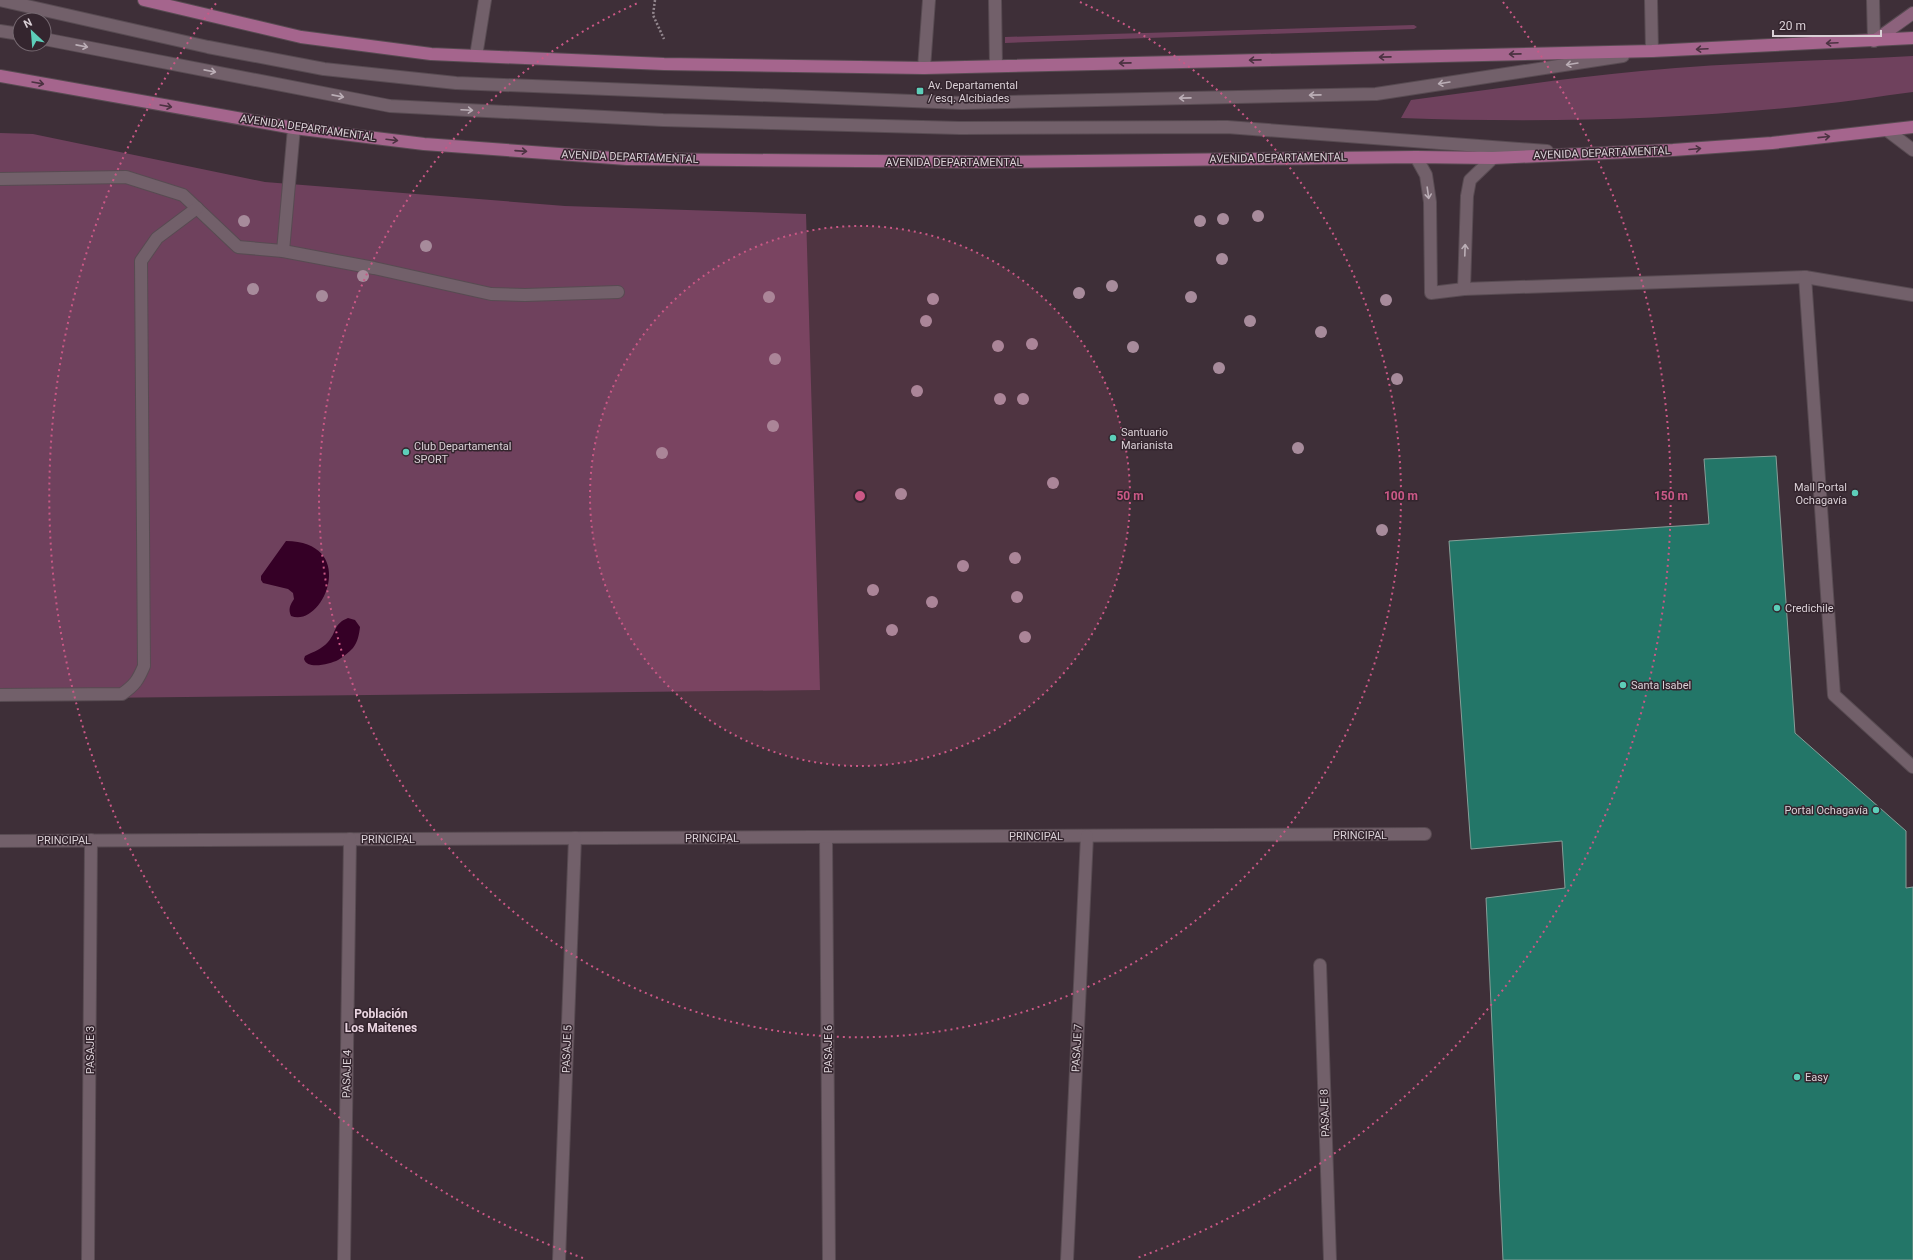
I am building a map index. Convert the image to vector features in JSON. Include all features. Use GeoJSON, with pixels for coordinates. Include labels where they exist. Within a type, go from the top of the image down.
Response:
{"type":"FeatureCollection","features":[{"type":"Feature","properties":{"kind":"main road"},"geometry":{"type":"LineString","coordinates":[[144,0],[177,4],[301,37],[431,54],[664,64],[924,68],[1652,51],[1913,38]]}},
{"type":"Feature","properties":{"kind":"main road","name":"AVENIDA DEPARTAMENTAL"},"geometry":{"type":"LineString","coordinates":[[0,76],[294,128],[424,144],[627,159],[987,162],[1416,157],[1493,158],[1688,149],[1888,131],[1913,127]]}},
{"type":"Feature","properties":{"kind":"street"},"geometry":{"type":"LineString","coordinates":[[0,0],[208,47],[324,69],[456,83],[962,103],[1376,94],[1652,51],[1651,0]]}},
{"type":"Feature","properties":{"kind":"street"},"geometry":{"type":"LineString","coordinates":[[476,56],[485,0]]}},
{"type":"Feature","properties":{"kind":"street"},"geometry":{"type":"LineString","coordinates":[[924,68],[929,0]]}},
{"type":"Feature","properties":{"kind":"street"},"geometry":{"type":"LineString","coordinates":[[995,0],[996,66]]}},
{"type":"Feature","properties":{"kind":"street"},"geometry":{"type":"LineString","coordinates":[[1873,0],[1874,41]]}},
{"type":"Feature","properties":{"kind":"street"},"geometry":{"type":"LineString","coordinates":[[1874,41],[1913,13]]}},
{"type":"Feature","properties":{"kind":"street"},"geometry":{"type":"LineString","coordinates":[[0,31],[12,33]]}},
{"type":"Feature","properties":{"kind":"street"},"geometry":{"type":"LineString","coordinates":[[52,41],[390,106],[663,120],[960,128],[1227,127],[1586,154]]}},
{"type":"Feature","properties":{"kind":"street"},"geometry":{"type":"LineString","coordinates":[[283,251],[294,128]]}},
{"type":"Feature","properties":{"kind":"street"},"geometry":{"type":"LineString","coordinates":[[1888,131],[1913,150]]}},
{"type":"Feature","properties":{"kind":"street"},"geometry":{"type":"LineString","coordinates":[[1416,157],[1426,175],[1430,202],[1431,293],[1464,289],[1805,277],[1913,295]]}},
{"type":"Feature","properties":{"kind":"street"},"geometry":{"type":"LineString","coordinates":[[1464,289],[1467,196],[1470,180],[1493,158]]}},
{"type":"Feature","properties":{"kind":"street"},"geometry":{"type":"LineString","coordinates":[[0,179],[126,177],[184,195],[238,247],[283,251],[374,268],[491,294],[525,295],[618,292]]}},
{"type":"Feature","properties":{"kind":"street"},"geometry":{"type":"LineString","coordinates":[[0,695],[122,694],[133,687],[144,666],[141,261],[157,238],[197,208]]}},
{"type":"Feature","properties":{"kind":"street"},"geometry":{"type":"LineString","coordinates":[[1805,277],[1834,695],[1913,767]]}},
{"type":"Feature","properties":{"kind":"street","name":"PRINCIPAL"},"geometry":{"type":"LineString","coordinates":[[0,841],[1425,834]]}},
{"type":"Feature","properties":{"kind":"street","name":"PASAJE 7"},"geometry":{"type":"LineString","coordinates":[[1067,1260],[1087,836]]}},
{"type":"Feature","properties":{"kind":"street","name":"PASAJE 6"},"geometry":{"type":"LineString","coordinates":[[826,837],[829,1260]]}},
{"type":"Feature","properties":{"kind":"street","name":"PASAJE 5"},"geometry":{"type":"LineString","coordinates":[[559,1260],[575,838]]}},
{"type":"Feature","properties":{"kind":"street","name":"PASAJE 4"},"geometry":{"type":"LineString","coordinates":[[344,1260],[350,839]]}},
{"type":"Feature","properties":{"kind":"street","name":"PASAJE 3"},"geometry":{"type":"LineString","coordinates":[[88,1260],[91,840]]}},
{"type":"Feature","properties":{"kind":"street","name":"PASAJE 8"},"geometry":{"type":"LineString","coordinates":[[1320,965],[1330,1260]]}},
{"type":"Feature","properties":{"kind":"path"},"geometry":{"type":"LineString","coordinates":[[655,0],[653,15],[664,39]]}},
{"type":"Feature","properties":{"kind":"shaded area"},"geometry":{"type":"Polygon","coordinates":[[[1414,25],[1417,27],[1414,29],[1005,43],[1005,37],[1414,25]]]}},
{"type":"Feature","properties":{"kind":"shaded area"},"geometry":{"type":"Polygon","coordinates":[[[1913,56],[1913,92],[1839,102],[1711,114],[1608,119],[1504,120],[1401,118],[1411,100],[1583,77],[1675,68],[1913,56]]]}},
{"type":"Feature","properties":{"kind":"shaded area","name":"Club Departamental SPORT"},"geometry":{"type":"Polygon","coordinates":[[[0,133],[33,134],[265,182],[565,206],[806,214],[820,690],[0,699],[0,133]]]}},
{"type":"Feature","properties":{"kind":"shaded area"},"geometry":{"type":"Polygon","coordinates":[[[286,541],[309,545],[322,555],[329,569],[328,584],[323,598],[314,610],[303,617],[291,616],[290,614],[291,605],[294,599],[293,593],[288,589],[263,583],[261,580],[261,576],[286,541]]]}},
{"type":"Feature","properties":{"kind":"shaded area"},"geometry":{"type":"Polygon","coordinates":[[[348,618],[355,620],[360,627],[358,638],[353,648],[334,662],[314,665],[306,662],[304,659],[305,656],[326,644],[337,626],[343,620],[348,618]]]}},
{"type":"Feature","properties":{"kind":"building"},"geometry":{"type":"Polygon","coordinates":[[[1776,456],[1795,733],[1906,831],[1906,888],[1913,887],[1913,1260],[1503,1260],[1486,898],[1565,888],[1562,841],[1471,849],[1449,541],[1709,524],[1704,459],[1776,456]]]}},
{"type":"Feature","properties":{"kind":"place","name":"Av. Departamental / esq. Alcibiades"},"geometry":{"type":"Point","coordinates":[920,91]}},
{"type":"Feature","properties":{"kind":"place","name":"Santuario Marianista"},"geometry":{"type":"Point","coordinates":[1113,438]}},
{"type":"Feature","properties":{"kind":"place","name":"Club Departamental SPORT"},"geometry":{"type":"Point","coordinates":[406,452]}},
{"type":"Feature","properties":{"kind":"place","name":"Mall Portal Ochagavía"},"geometry":{"type":"Point","coordinates":[1855,493]}},
{"type":"Feature","properties":{"kind":"place","name":"Credichile"},"geometry":{"type":"Point","coordinates":[1777,608]}},
{"type":"Feature","properties":{"kind":"place","name":"Santa Isabel"},"geometry":{"type":"Point","coordinates":[1623,685]}},
{"type":"Feature","properties":{"kind":"place","name":"Portal Ochagavía"},"geometry":{"type":"Point","coordinates":[1876,810]}},
{"type":"Feature","properties":{"kind":"place","name":"Easy"},"geometry":{"type":"Point","coordinates":[1797,1077]}},
{"type":"Feature","properties":{"kind":"district","name":"Población Los Maitenes"},"geometry":{"type":"Point","coordinates":[381,1021]}}]}
